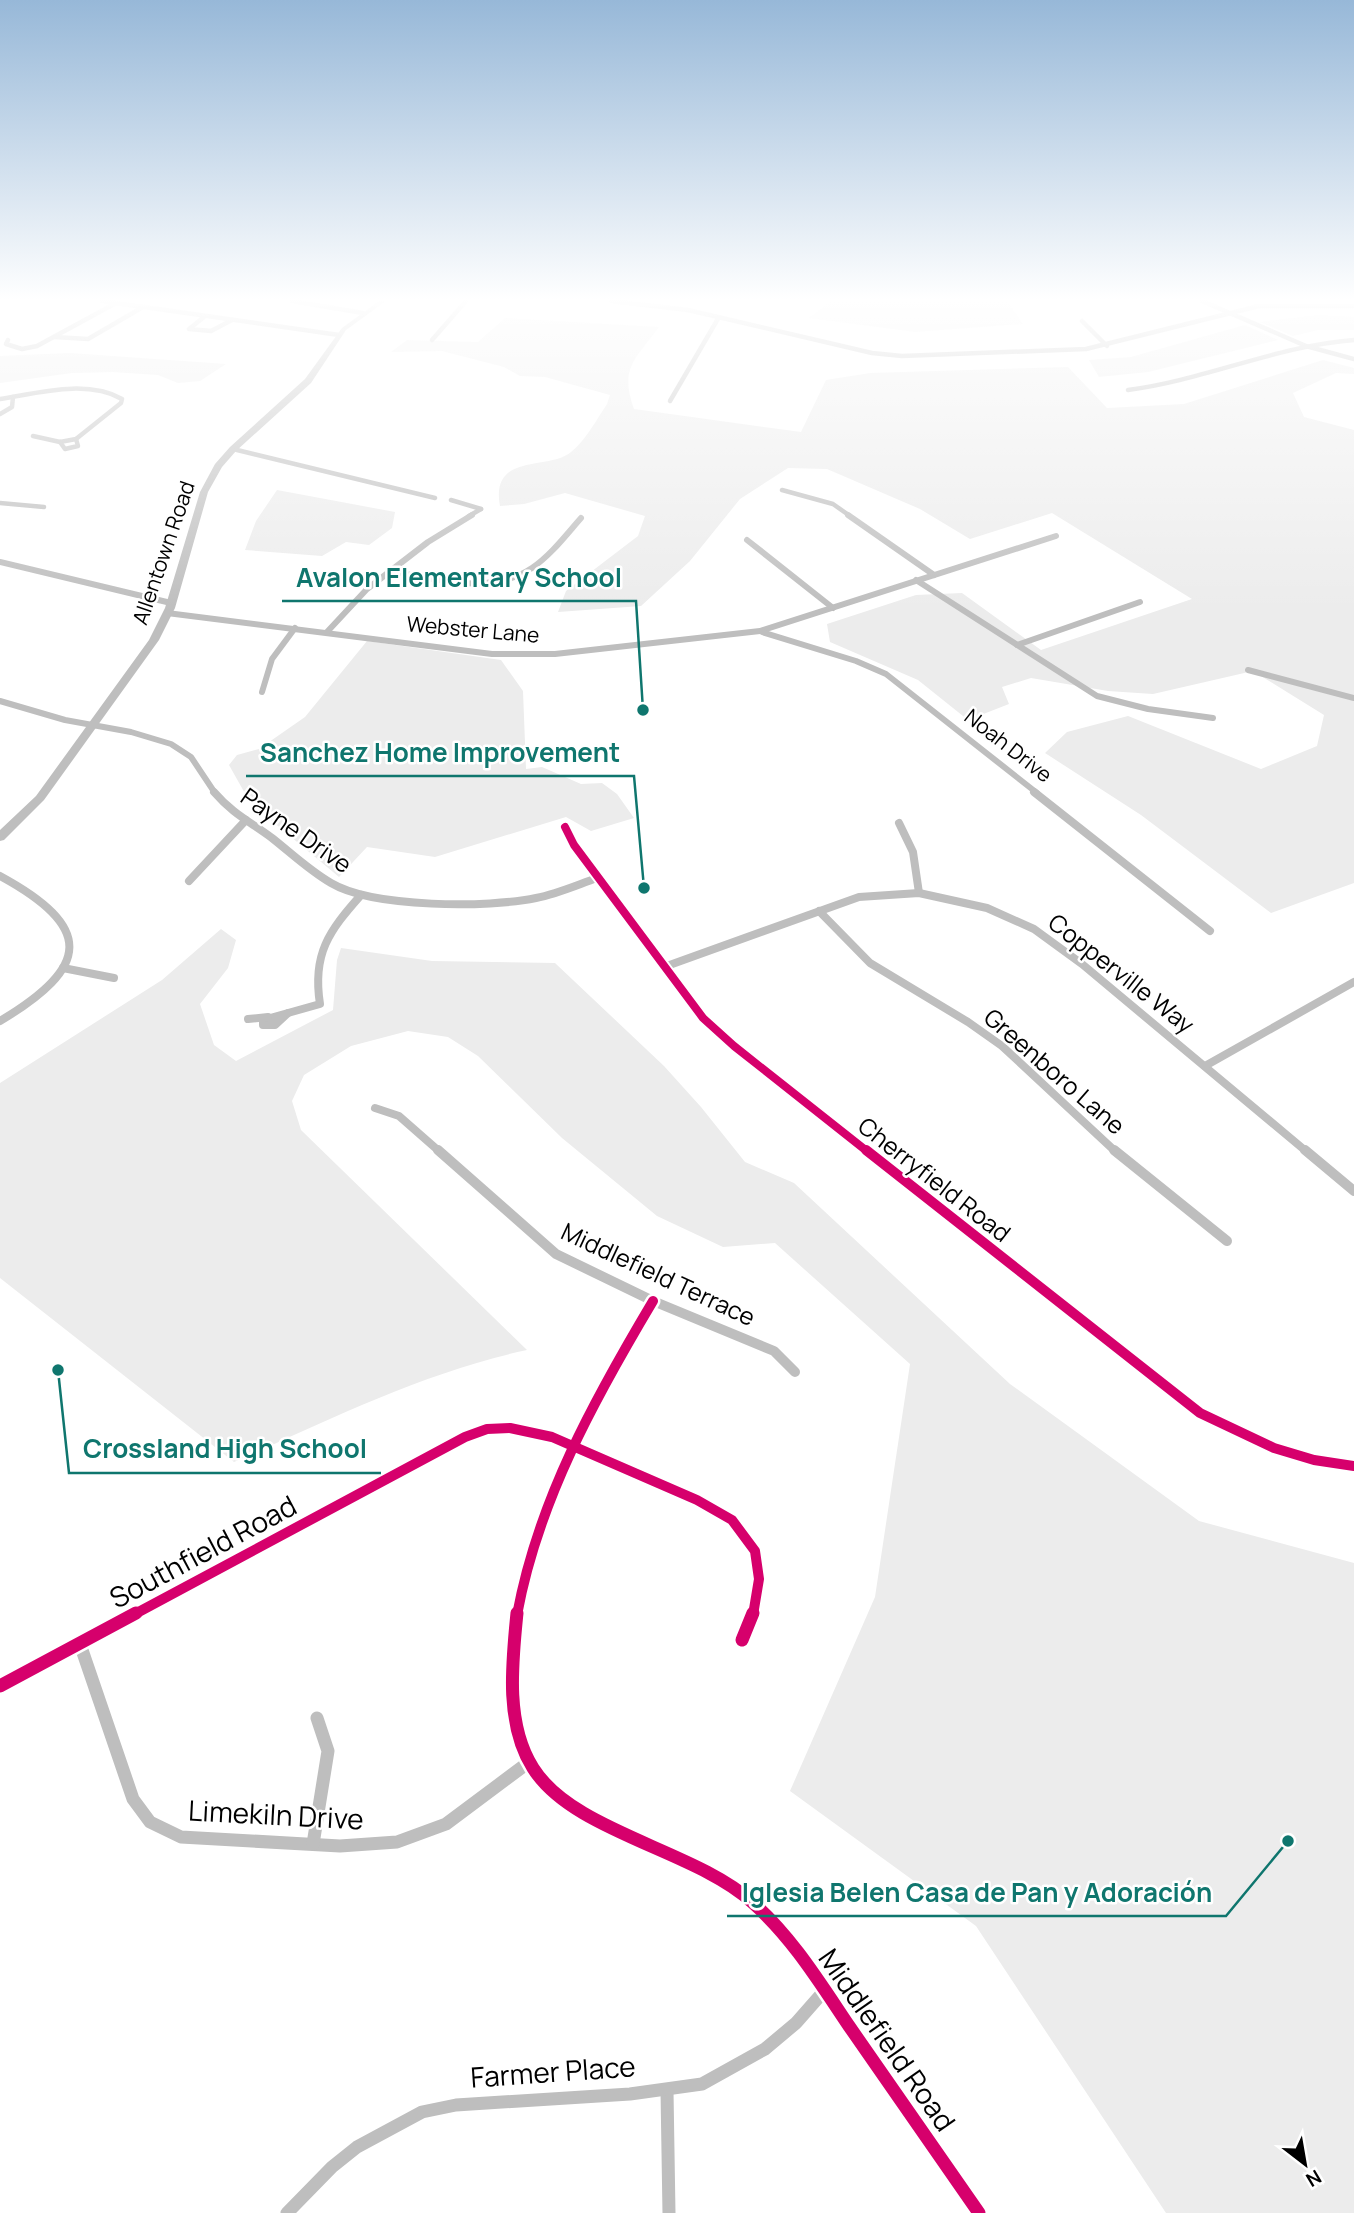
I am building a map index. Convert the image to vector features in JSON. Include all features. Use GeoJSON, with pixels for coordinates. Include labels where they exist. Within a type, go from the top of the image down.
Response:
{"type":"FeatureCollection","features":[{"type":"Feature","properties":{"kind":"main road","name":"Allentown Road"},"geometry":{"type":"LineString","coordinates":[[0,837],[40,798],[147,651],[169,608],[204,492],[213,474],[233,449],[284,404]]}},
{"type":"Feature","properties":{"kind":"street"},"geometry":{"type":"LineString","coordinates":[[33,436],[60,442],[63,447],[70,449],[78,446],[76,439],[119,404]]}},
{"type":"Feature","properties":{"kind":"street"},"geometry":{"type":"LineString","coordinates":[[233,449],[435,498]]}},
{"type":"Feature","properties":{"kind":"street"},"geometry":{"type":"LineString","coordinates":[[782,489],[833,504],[934,575]]}},
{"type":"Feature","properties":{"kind":"street"},"geometry":{"type":"LineString","coordinates":[[327,632],[355,599],[428,542],[481,509],[451,500]]}},
{"type":"Feature","properties":{"kind":"street"},"geometry":{"type":"LineString","coordinates":[[0,503],[44,507]]}},
{"type":"Feature","properties":{"kind":"street"},"geometry":{"type":"LineString","coordinates":[[390,572],[466,582],[489,583],[511,578],[536,566],[581,517]]}},
{"type":"Feature","properties":{"kind":"street","name":"Webster Lane"},"geometry":{"type":"LineString","coordinates":[[0,562],[169,608],[492,654],[530,655],[760,631],[1056,536]]}},
{"type":"Feature","properties":{"kind":"street"},"geometry":{"type":"LineString","coordinates":[[747,540],[833,608]]}},
{"type":"Feature","properties":{"kind":"street"},"geometry":{"type":"LineString","coordinates":[[916,580],[1097,696],[1156,711],[1213,718]]}},
{"type":"Feature","properties":{"kind":"street"},"geometry":{"type":"LineString","coordinates":[[1017,645],[1140,602]]}},
{"type":"Feature","properties":{"kind":"street"},"geometry":{"type":"LineString","coordinates":[[262,692],[272,659],[295,628]]}},
{"type":"Feature","properties":{"kind":"street","name":"Noah Drive"},"geometry":{"type":"LineString","coordinates":[[760,631],[834,653],[886,674],[1210,930]]}},
{"type":"Feature","properties":{"kind":"street"},"geometry":{"type":"LineString","coordinates":[[1248,670],[1354,698]]}},
{"type":"Feature","properties":{"kind":"street","name":"Payne Drive"},"geometry":{"type":"LineString","coordinates":[[0,702],[93,726],[139,734],[179,749],[197,764],[228,809],[332,884],[361,895],[434,905],[500,904],[539,898],[597,878]]}},
{"type":"Feature","properties":{"kind":"street"},"geometry":{"type":"LineString","coordinates":[[189,881],[246,820]]}},
{"type":"Feature","properties":{"kind":"street"},"geometry":{"type":"LineString","coordinates":[[898,823],[914,852],[919,893]]}},
{"type":"Feature","properties":{"kind":"street","name":"Cherryfield Road"},"geometry":{"type":"LineString","coordinates":[[565,827],[597,878],[703,1018],[734,1046],[1200,1413],[1239,1434],[1277,1449],[1320,1461],[1354,1466]]}},
{"type":"Feature","properties":{"kind":"street"},"geometry":{"type":"LineString","coordinates":[[0,876],[41,902],[63,923],[69,946],[63,968],[39,996],[0,1021]]}},
{"type":"Feature","properties":{"kind":"street","name":"Copperville Way"},"geometry":{"type":"LineString","coordinates":[[664,967],[859,897],[919,893],[987,908],[1034,929],[1082,964],[1354,1191]]}},
{"type":"Feature","properties":{"kind":"street"},"geometry":{"type":"LineString","coordinates":[[248,1019],[268,1017],[263,1020],[263,1025],[270,1027],[288,1013],[320,1004],[316,981],[322,946],[336,923],[361,895]]}},
{"type":"Feature","properties":{"kind":"street","name":"Greenboro Lane"},"geometry":{"type":"LineString","coordinates":[[819,911],[870,963],[968,1022],[1002,1046],[1131,1166],[1227,1241]]}},
{"type":"Feature","properties":{"kind":"street"},"geometry":{"type":"LineString","coordinates":[[63,968],[114,978]]}},
{"type":"Feature","properties":{"kind":"street"},"geometry":{"type":"LineString","coordinates":[[1205,1066],[1354,982]]}},
{"type":"Feature","properties":{"kind":"street","name":"Middlefield Terrace"},"geometry":{"type":"LineString","coordinates":[[376,1108],[398,1116],[556,1254],[653,1301],[774,1351],[795,1372]]}},
{"type":"Feature","properties":{"kind":"street","name":"Middlefield Road"},"geometry":{"type":"LineString","coordinates":[[653,1301],[573,1445],[543,1515],[528,1567],[514,1645],[512,1689],[517,1727],[529,1762],[543,1781],[575,1805],[736,1887],[785,1935],[979,2213]]}},
{"type":"Feature","properties":{"kind":"street","name":"Southfield Road"},"geometry":{"type":"LineString","coordinates":[[0,1686],[472,1433],[499,1428],[521,1429],[573,1445],[712,1508],[738,1527],[755,1551],[759,1578],[754,1612],[742,1640]]}},
{"type":"Feature","properties":{"kind":"street","name":"Limekiln Drive"},"geometry":{"type":"LineString","coordinates":[[80,1644],[133,1799],[150,1822],[181,1838],[362,1846],[416,1837],[455,1818],[529,1762]]}},
{"type":"Feature","properties":{"kind":"street"},"geometry":{"type":"LineString","coordinates":[[313,1844],[328,1751],[317,1718]]}},
{"type":"Feature","properties":{"kind":"street","name":"Farmer Place"},"geometry":{"type":"LineString","coordinates":[[287,2213],[332,2167],[357,2147],[422,2112],[456,2105],[667,2091],[702,2084],[757,2054],[796,2023],[825,1990]]}},
{"type":"Feature","properties":{"kind":"street"},"geometry":{"type":"LineString","coordinates":[[667,2091],[669,2213]]}},
{"type":"Feature","properties":{"kind":"shaded area"},"geometry":{"type":"Polygon","coordinates":[[[607,404],[633,404],[634,409],[801,432],[814,404],[1103,404],[1107,408],[1179,404],[1298,404],[1304,417],[1354,430],[1354,883],[1271,913],[1141,815],[1045,753],[1067,732],[1128,716],[1261,769],[1317,746],[1324,715],[1253,671],[1153,694],[1108,691],[1031,678],[1002,687],[1009,704],[968,720],[918,680],[830,642],[827,624],[916,595],[962,593],[1041,650],[1192,599],[1052,513],[970,539],[920,509],[827,469],[788,468],[740,499],[690,561],[641,606],[558,612],[566,591],[638,536],[645,516],[565,493],[524,504],[500,506],[499,489],[504,477],[512,470],[561,458],[571,452],[607,404]]]}},
{"type":"Feature","properties":{"kind":"shaded area"},"geometry":{"type":"Polygon","coordinates":[[[277,490],[395,512],[392,528],[369,545],[346,542],[322,556],[245,550],[256,521],[277,490]]]}},
{"type":"Feature","properties":{"kind":"shaded area"},"geometry":{"type":"Polygon","coordinates":[[[367,641],[501,660],[523,691],[526,769],[542,767],[581,784],[602,783],[617,794],[634,818],[591,831],[566,817],[435,857],[367,847],[339,877],[247,797],[229,765],[237,755],[259,749],[305,717],[367,641]]]}},
{"type":"Feature","properties":{"kind":"shaded area"},"geometry":{"type":"Polygon","coordinates":[[[221,929],[236,940],[228,968],[200,1004],[214,1045],[236,1061],[333,1010],[337,960],[341,948],[432,961],[555,963],[664,1066],[745,1162],[794,1183],[1010,1384],[1199,1521],[1354,1563],[1354,2213],[1166,2213],[976,1926],[790,1791],[875,1597],[910,1364],[775,1243],[723,1247],[657,1216],[562,1138],[478,1056],[448,1037],[408,1031],[351,1046],[304,1075],[292,1101],[301,1130],[527,1350],[489,1359],[414,1384],[234,1462],[0,1278],[0,1083],[162,980],[221,929]]]}},
{"type":"Feature","properties":{"kind":"cycle path"},"geometry":{"type":"LineString","coordinates":[[565,827],[574,845],[684,995],[703,1018],[734,1046],[1200,1413],[1236,1433],[1294,1455],[1354,1466]]}},
{"type":"Feature","properties":{"kind":"cycle path"},"geometry":{"type":"LineString","coordinates":[[653,1301],[572,1447],[530,1558],[517,1613],[512,1668],[516,1721],[522,1746],[538,1776],[561,1797],[604,1824],[721,1878],[744,1894],[764,1913],[800,1955],[979,2213]]}},
{"type":"Feature","properties":{"kind":"cycle path"},"geometry":{"type":"LineString","coordinates":[[0,1686],[465,1437],[487,1429],[510,1428],[552,1437],[697,1500],[732,1520],[755,1551],[759,1579],[754,1612],[742,1640]]}},
{"type":"Feature","properties":{"kind":"place","name":"Avalon Elementary School"},"geometry":{"type":"Point","coordinates":[643,710]}},
{"type":"Feature","properties":{"kind":"place","name":"Sanchez Home Improvement"},"geometry":{"type":"Point","coordinates":[644,888]}},
{"type":"Feature","properties":{"kind":"place","name":"Crossland High School"},"geometry":{"type":"Point","coordinates":[58,1370]}},
{"type":"Feature","properties":{"kind":"place","name":"Iglesia Belen Casa de Pan y Adoración"},"geometry":{"type":"Point","coordinates":[1288,1841]}}]}
